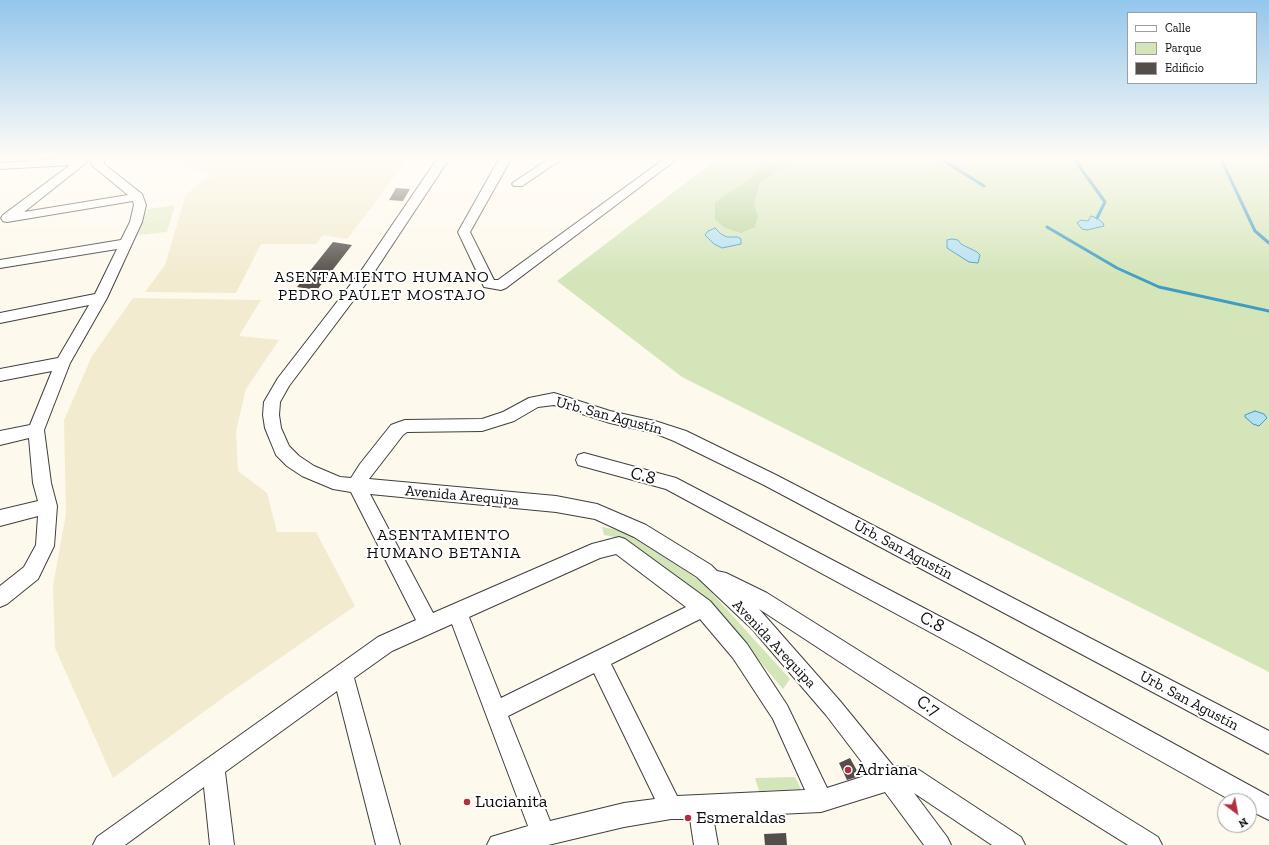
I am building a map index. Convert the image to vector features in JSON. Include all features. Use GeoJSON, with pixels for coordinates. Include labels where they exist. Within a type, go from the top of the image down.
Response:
{"type":"FeatureCollection","features":[{"type":"Feature","properties":{"kind":"street"},"geometry":{"type":"LineString","coordinates":[[4,221],[34,198]]}},
{"type":"Feature","properties":{"kind":"street"},"geometry":{"type":"LineString","coordinates":[[4,221],[130,198]]}},
{"type":"Feature","properties":{"kind":"street"},"geometry":{"type":"LineString","coordinates":[[0,598],[31,573],[45,546],[48,506],[42,483],[36,430],[63,363],[100,298],[136,222],[140,205],[138,198]]}},
{"type":"Feature","properties":{"kind":"street","name":"Avenida Arequipa"},"geometry":{"type":"LineString","coordinates":[[417,198],[366,274],[283,382],[272,402],[270,415],[273,428],[282,450],[293,461],[308,471],[339,484],[556,504],[597,512],[640,531],[704,571],[760,623],[833,708],[939,845]]}},
{"type":"Feature","properties":{"kind":"street"},"geometry":{"type":"LineString","coordinates":[[483,198],[464,232],[489,284],[501,286],[618,198]]}},
{"type":"Feature","properties":{"kind":"street"},"geometry":{"type":"LineString","coordinates":[[0,264],[126,243]]}},
{"type":"Feature","properties":{"kind":"street"},"geometry":{"type":"LineString","coordinates":[[0,318],[100,298]]}},
{"type":"Feature","properties":{"kind":"street"},"geometry":{"type":"LineString","coordinates":[[0,375],[63,363]]}},
{"type":"Feature","properties":{"kind":"street","name":"Urb. San Agustín"},"geometry":{"type":"LineString","coordinates":[[356,486],[366,469],[397,430],[405,426],[482,425],[500,421],[535,402],[554,400],[610,417],[655,427],[680,436],[770,480],[1269,744]]}},
{"type":"Feature","properties":{"kind":"street"},"geometry":{"type":"LineString","coordinates":[[0,438],[36,430]]}},
{"type":"Feature","properties":{"kind":"street","name":"C.8"},"geometry":{"type":"LineString","coordinates":[[584,460],[670,483],[972,644],[1269,809]]}},
{"type":"Feature","properties":{"kind":"street"},"geometry":{"type":"LineString","coordinates":[[356,486],[429,625]]}},
{"type":"Feature","properties":{"kind":"street"},"geometry":{"type":"LineString","coordinates":[[0,518],[48,506]]}},
{"type":"Feature","properties":{"kind":"street"},"geometry":{"type":"LineString","coordinates":[[105,845],[385,644],[598,550],[619,545],[703,608],[740,652],[780,712],[821,801]]}},
{"type":"Feature","properties":{"kind":"street","name":"C.7"},"geometry":{"type":"LineString","coordinates":[[704,571],[760,599],[955,724],[1150,845]]}},
{"type":"Feature","properties":{"kind":"street"},"geometry":{"type":"LineString","coordinates":[[496,711],[703,608]]}},
{"type":"Feature","properties":{"kind":"street"},"geometry":{"type":"LineString","coordinates":[[457,612],[543,834]]}},
{"type":"Feature","properties":{"kind":"street"},"geometry":{"type":"LineString","coordinates":[[598,660],[671,808]]}},
{"type":"Feature","properties":{"kind":"street"},"geometry":{"type":"LineString","coordinates":[[342,675],[388,845]]}},
{"type":"Feature","properties":{"kind":"street"},"geometry":{"type":"LineString","coordinates":[[213,767],[222,845]]}},
{"type":"Feature","properties":{"kind":"street"},"geometry":{"type":"LineString","coordinates":[[499,845],[624,815],[671,808],[821,801],[899,777],[911,778],[1013,845]]}},
{"type":"Feature","properties":{"kind":"street"},"geometry":{"type":"LineString","coordinates":[[700,806],[706,845]]}},
{"type":"Feature","properties":{"kind":"shaded area"},"geometry":{"type":"Polygon","coordinates":[[[185,198],[378,198],[347,239],[323,235],[316,244],[261,244],[236,293],[145,292],[165,265],[185,198]]]}},
{"type":"Feature","properties":{"kind":"shaded area"},"geometry":{"type":"Polygon","coordinates":[[[133,298],[261,300],[239,336],[279,340],[246,389],[236,431],[238,471],[267,493],[277,532],[316,532],[355,606],[231,692],[113,778],[55,648],[53,586],[66,514],[64,420],[92,356],[133,298]]]}},
{"type":"Feature","properties":{"kind":"green space"},"geometry":{"type":"Polygon","coordinates":[[[665,198],[1269,198],[1269,672],[682,377],[557,281],[665,198]]]}},
{"type":"Feature","properties":{"kind":"green space"},"geometry":{"type":"Polygon","coordinates":[[[721,198],[756,198],[754,204],[758,216],[755,227],[741,233],[725,228],[715,220],[715,202],[721,198]]]}},
{"type":"Feature","properties":{"kind":"green space"},"geometry":{"type":"Polygon","coordinates":[[[175,205],[167,232],[138,235],[148,209],[175,205]]]}},
{"type":"Feature","properties":{"kind":"green space"},"geometry":{"type":"Polygon","coordinates":[[[602,527],[625,531],[702,582],[790,679],[783,689],[708,600],[619,538],[604,535],[602,527]]]}},
{"type":"Feature","properties":{"kind":"green space"},"geometry":{"type":"Polygon","coordinates":[[[795,777],[801,789],[759,791],[755,778],[795,777]]]}},
{"type":"Feature","properties":{"kind":"water"},"geometry":{"type":"Polygon","coordinates":[[[1091,216],[1097,218],[1103,223],[1104,226],[1087,230],[1082,229],[1077,223],[1081,220],[1088,221],[1091,216]]]}},
{"type":"Feature","properties":{"kind":"water"},"geometry":{"type":"Polygon","coordinates":[[[715,228],[727,237],[738,237],[741,239],[741,244],[722,248],[714,244],[705,235],[708,231],[715,228]]]}},
{"type":"Feature","properties":{"kind":"water"},"geometry":{"type":"Polygon","coordinates":[[[947,240],[958,240],[961,244],[977,252],[980,255],[978,263],[969,262],[947,248],[947,240]]]}},
{"type":"Feature","properties":{"kind":"water"},"geometry":{"type":"Polygon","coordinates":[[[1255,411],[1264,414],[1267,418],[1259,426],[1253,424],[1245,417],[1245,415],[1255,411]]]}},
{"type":"Feature","properties":{"kind":"building"},"geometry":{"type":"Polygon","coordinates":[[[390,198],[404,198],[403,201],[389,200],[390,198]]]}},
{"type":"Feature","properties":{"kind":"building"},"geometry":{"type":"Polygon","coordinates":[[[333,242],[352,245],[317,290],[297,287],[333,242]]]}},
{"type":"Feature","properties":{"kind":"building"},"geometry":{"type":"Polygon","coordinates":[[[850,758],[860,776],[847,780],[839,763],[850,758]]]}},
{"type":"Feature","properties":{"kind":"building"},"geometry":{"type":"Polygon","coordinates":[[[786,833],[787,845],[765,845],[764,834],[786,833]]]}},
{"type":"Feature","properties":{"kind":"waterway"},"geometry":{"type":"LineString","coordinates":[[1097,218],[1105,202],[1102,198]]}},
{"type":"Feature","properties":{"kind":"waterway"},"geometry":{"type":"LineString","coordinates":[[1240,198],[1255,231],[1269,243]]}},
{"type":"Feature","properties":{"kind":"waterway"},"geometry":{"type":"LineString","coordinates":[[1047,227],[1117,268],[1159,287],[1269,311]]}},
{"type":"Feature","properties":{"kind":"place","name":"Adriana"},"geometry":{"type":"Point","coordinates":[848,770]}},
{"type":"Feature","properties":{"kind":"place","name":"Lucianita"},"geometry":{"type":"Point","coordinates":[467,802]}},
{"type":"Feature","properties":{"kind":"place","name":"Esmeraldas"},"geometry":{"type":"Point","coordinates":[688,818]}},
{"type":"Feature","properties":{"kind":"district","name":"ASENTAMIENTO HUMANO PEDRO PAULET MOSTAJO"},"geometry":{"type":"Point","coordinates":[382,286]}},
{"type":"Feature","properties":{"kind":"district","name":"ASENTAMIENTO HUMANO BETANIA"},"geometry":{"type":"Point","coordinates":[444,544]}}]}
